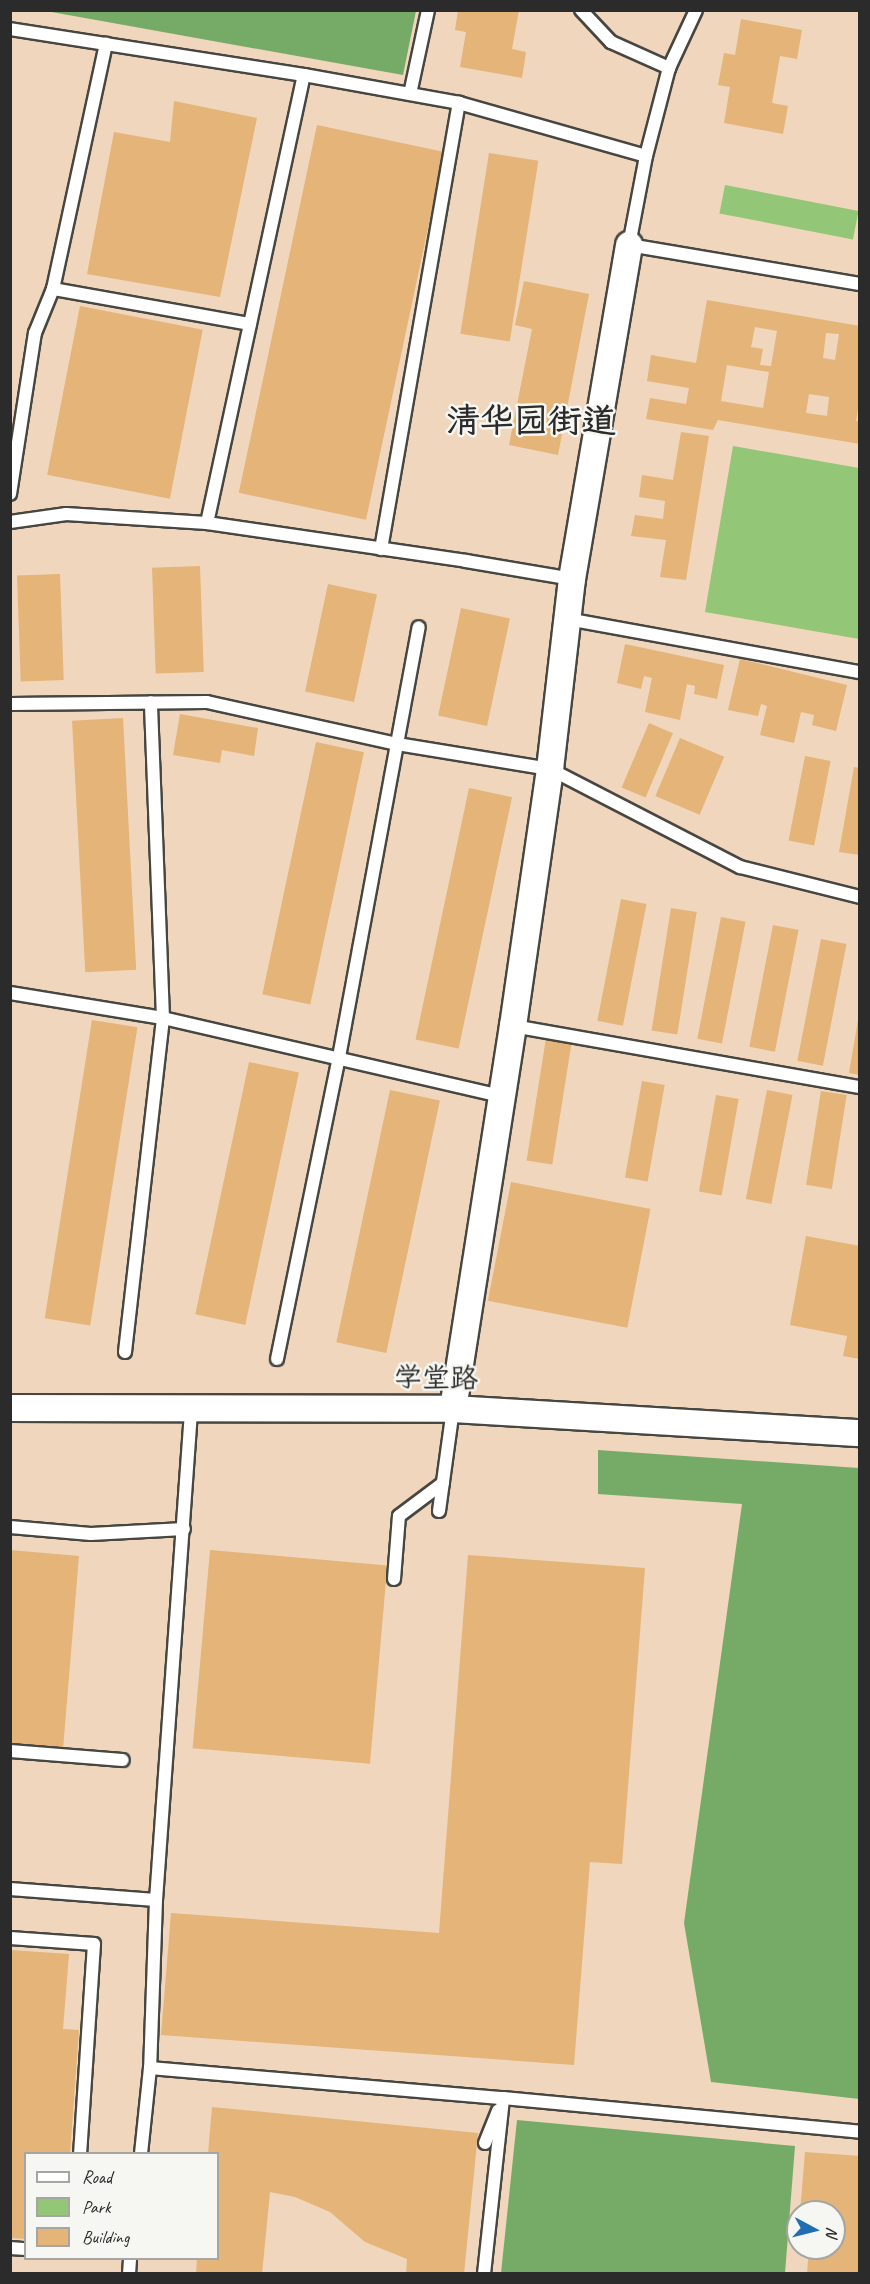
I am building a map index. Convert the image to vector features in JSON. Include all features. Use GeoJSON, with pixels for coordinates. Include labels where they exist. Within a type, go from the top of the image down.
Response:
{"type":"FeatureCollection","features":[{"type":"Feature","properties":{"kind":"street"},"geometry":{"type":"LineString","coordinates":[[453,1409],[513,1026],[550,769],[572,579],[629,245]]}},
{"type":"Feature","properties":{"kind":"street","name":"学堂路"},"geometry":{"type":"LineString","coordinates":[[10,1408],[453,1409],[860,1433]]}},
{"type":"Feature","properties":{"kind":"lane"},"geometry":{"type":"LineString","coordinates":[[410,94],[428,10]]}},
{"type":"Feature","properties":{"kind":"lane"},"geometry":{"type":"LineString","coordinates":[[581,10],[611,42],[669,68]]}},
{"type":"Feature","properties":{"kind":"lane"},"geometry":{"type":"LineString","coordinates":[[696,10],[669,68],[646,156],[629,245],[860,284]]}},
{"type":"Feature","properties":{"kind":"lane"},"geometry":{"type":"LineString","coordinates":[[10,29],[304,75],[459,103],[646,156]]}},
{"type":"Feature","properties":{"kind":"lane"},"geometry":{"type":"LineString","coordinates":[[10,494],[35,333],[53,289],[106,44]]}},
{"type":"Feature","properties":{"kind":"lane"},"geometry":{"type":"LineString","coordinates":[[207,524],[304,75]]}},
{"type":"Feature","properties":{"kind":"lane"},"geometry":{"type":"LineString","coordinates":[[381,549],[459,103]]}},
{"type":"Feature","properties":{"kind":"lane"},"geometry":{"type":"LineString","coordinates":[[53,289],[250,324]]}},
{"type":"Feature","properties":{"kind":"lane"},"geometry":{"type":"LineString","coordinates":[[10,522],[66,514],[207,524],[572,579]]}},
{"type":"Feature","properties":{"kind":"lane"},"geometry":{"type":"LineString","coordinates":[[567,619],[860,672]]}},
{"type":"Feature","properties":{"kind":"lane"},"geometry":{"type":"LineString","coordinates":[[277,1359],[339,1057],[419,627]]}},
{"type":"Feature","properties":{"kind":"lane"},"geometry":{"type":"LineString","coordinates":[[125,1352],[163,1018],[151,702]]}},
{"type":"Feature","properties":{"kind":"lane"},"geometry":{"type":"LineString","coordinates":[[10,704],[207,702],[397,744],[550,769],[740,867],[860,897]]}},
{"type":"Feature","properties":{"kind":"lane"},"geometry":{"type":"LineString","coordinates":[[10,993],[163,1018],[502,1096]]}},
{"type":"Feature","properties":{"kind":"lane"},"geometry":{"type":"LineString","coordinates":[[513,1026],[860,1087]]}},
{"type":"Feature","properties":{"kind":"lane"},"geometry":{"type":"LineString","coordinates":[[141,2152],[150,2068],[156,1900],[191,1408]]}},
{"type":"Feature","properties":{"kind":"lane"},"geometry":{"type":"LineString","coordinates":[[440,1512],[453,1409]]}},
{"type":"Feature","properties":{"kind":"lane"},"geometry":{"type":"LineString","coordinates":[[394,1579],[399,1516],[443,1483]]}},
{"type":"Feature","properties":{"kind":"lane"},"geometry":{"type":"LineString","coordinates":[[10,1527],[91,1534],[184,1528]]}},
{"type":"Feature","properties":{"kind":"lane"},"geometry":{"type":"LineString","coordinates":[[10,1751],[123,1760]]}},
{"type":"Feature","properties":{"kind":"lane"},"geometry":{"type":"LineString","coordinates":[[10,1888],[156,1900]]}},
{"type":"Feature","properties":{"kind":"lane"},"geometry":{"type":"LineString","coordinates":[[10,1938],[94,1944],[80,2152]]}},
{"type":"Feature","properties":{"kind":"lane"},"geometry":{"type":"LineString","coordinates":[[150,2068],[503,2098],[860,2132]]}},
{"type":"Feature","properties":{"kind":"lane"},"geometry":{"type":"LineString","coordinates":[[485,2143],[503,2098]]}},
{"type":"Feature","properties":{"kind":"lane"},"geometry":{"type":"LineString","coordinates":[[484,2274],[503,2098]]}},
{"type":"Feature","properties":{"kind":"shaded area"},"geometry":{"type":"Polygon","coordinates":[[[11,11],[859,11],[859,2273],[11,2274],[11,11]]]}},
{"type":"Feature","properties":{"kind":"green space"},"geometry":{"type":"Polygon","coordinates":[[[416,10],[403,75],[46,11],[416,10]]]}},
{"type":"Feature","properties":{"kind":"green space"},"geometry":{"type":"Polygon","coordinates":[[[725,185],[859,211],[853,239],[719,213],[725,185]]]}},
{"type":"Feature","properties":{"kind":"green space"},"geometry":{"type":"Polygon","coordinates":[[[733,446],[859,468],[859,639],[705,612],[733,446]]]}},
{"type":"Feature","properties":{"kind":"green space"},"geometry":{"type":"Polygon","coordinates":[[[598,1450],[859,1468],[859,2099],[711,2082],[684,1923],[742,1504],[598,1494],[598,1450]]]}},
{"type":"Feature","properties":{"kind":"green space"},"geometry":{"type":"Polygon","coordinates":[[[517,2120],[795,2146],[791,2200],[786,2200],[785,2273],[501,2273],[517,2120]]]}},
{"type":"Feature","properties":{"kind":"building"},"geometry":{"type":"Polygon","coordinates":[[[458,10],[519,10],[512,49],[526,52],[522,78],[460,67],[466,32],[455,30],[458,10]]]}},
{"type":"Feature","properties":{"kind":"building"},"geometry":{"type":"Polygon","coordinates":[[[741,19],[802,30],[797,59],[780,56],[772,103],[788,106],[783,134],[724,123],[730,87],[718,85],[724,53],[735,55],[741,19]]]}},
{"type":"Feature","properties":{"kind":"building"},"geometry":{"type":"Polygon","coordinates":[[[174,101],[257,118],[220,297],[87,274],[114,132],[170,142],[174,101]]]}},
{"type":"Feature","properties":{"kind":"building"},"geometry":{"type":"Polygon","coordinates":[[[317,125],[444,152],[366,520],[239,493],[317,125]]]}},
{"type":"Feature","properties":{"kind":"building"},"geometry":{"type":"Polygon","coordinates":[[[489,153],[538,161],[510,342],[460,334],[489,153]]]}},
{"type":"Feature","properties":{"kind":"building"},"geometry":{"type":"Polygon","coordinates":[[[524,281],[589,294],[558,455],[509,445],[532,329],[515,325],[524,281]]]}},
{"type":"Feature","properties":{"kind":"building"},"geometry":{"type":"Polygon","coordinates":[[[707,300],[860,326],[860,397],[856,421],[860,421],[860,444],[718,420],[713,430],[646,419],[650,398],[686,404],[689,388],[647,381],[651,355],[696,363],[707,300]],[[755,327],[751,347],[763,349],[760,365],[771,366],[777,331],[755,327]],[[826,333],[823,358],[835,360],[839,334],[826,333]],[[727,365],[721,401],[763,408],[769,372],[727,365]],[[809,394],[806,413],[827,416],[829,397],[809,394]]]}},
{"type":"Feature","properties":{"kind":"building"},"geometry":{"type":"Polygon","coordinates":[[[80,306],[203,330],[170,499],[47,475],[80,306]]]}},
{"type":"Feature","properties":{"kind":"building"},"geometry":{"type":"Polygon","coordinates":[[[681,432],[709,436],[686,580],[660,577],[666,540],[631,536],[635,515],[663,519],[665,501],[639,497],[642,475],[673,480],[681,432]]]}},
{"type":"Feature","properties":{"kind":"building"},"geometry":{"type":"Polygon","coordinates":[[[200,566],[204,672],[156,674],[152,568],[200,566]]]}},
{"type":"Feature","properties":{"kind":"building"},"geometry":{"type":"Polygon","coordinates":[[[60,574],[64,680],[21,681],[17,576],[60,574]]]}},
{"type":"Feature","properties":{"kind":"building"},"geometry":{"type":"Polygon","coordinates":[[[328,584],[377,594],[354,702],[305,692],[328,584]]]}},
{"type":"Feature","properties":{"kind":"building"},"geometry":{"type":"Polygon","coordinates":[[[461,608],[510,618],[487,726],[438,716],[461,608]]]}},
{"type":"Feature","properties":{"kind":"building"},"geometry":{"type":"Polygon","coordinates":[[[625,644],[724,665],[717,699],[694,694],[695,686],[687,684],[680,720],[645,712],[652,678],[644,676],[641,689],[617,683],[625,644]]]}},
{"type":"Feature","properties":{"kind":"building"},"geometry":{"type":"Polygon","coordinates":[[[740,659],[847,685],[836,731],[812,725],[814,715],[801,712],[794,743],[760,735],[767,706],[761,704],[758,716],[728,710],[740,659]]]}},
{"type":"Feature","properties":{"kind":"building"},"geometry":{"type":"Polygon","coordinates":[[[180,714],[258,728],[254,756],[222,750],[220,763],[173,755],[180,714]]]}},
{"type":"Feature","properties":{"kind":"building"},"geometry":{"type":"Polygon","coordinates":[[[123,718],[136,970],[85,972],[72,721],[123,718]]]}},
{"type":"Feature","properties":{"kind":"building"},"geometry":{"type":"Polygon","coordinates":[[[649,723],[673,733],[646,798],[622,787],[649,723]]]}},
{"type":"Feature","properties":{"kind":"building"},"geometry":{"type":"Polygon","coordinates":[[[680,738],[724,757],[700,815],[655,796],[680,738]]]}},
{"type":"Feature","properties":{"kind":"building"},"geometry":{"type":"Polygon","coordinates":[[[316,742],[364,752],[310,1005],[262,994],[316,742]]]}},
{"type":"Feature","properties":{"kind":"building"},"geometry":{"type":"Polygon","coordinates":[[[805,756],[831,761],[814,845],[789,840],[805,756]]]}},
{"type":"Feature","properties":{"kind":"building"},"geometry":{"type":"Polygon","coordinates":[[[854,767],[860,768],[860,855],[839,852],[854,767]]]}},
{"type":"Feature","properties":{"kind":"building"},"geometry":{"type":"Polygon","coordinates":[[[469,788],[512,797],[459,1049],[416,1039],[469,788]]]}},
{"type":"Feature","properties":{"kind":"building"},"geometry":{"type":"Polygon","coordinates":[[[621,899],[647,904],[623,1026],[597,1021],[621,899]]]}},
{"type":"Feature","properties":{"kind":"building"},"geometry":{"type":"Polygon","coordinates":[[[671,908],[697,912],[677,1035],[652,1030],[671,908]]]}},
{"type":"Feature","properties":{"kind":"building"},"geometry":{"type":"Polygon","coordinates":[[[721,917],[746,922],[722,1043],[697,1039],[721,917]]]}},
{"type":"Feature","properties":{"kind":"building"},"geometry":{"type":"Polygon","coordinates":[[[773,925],[799,930],[775,1052],[749,1047],[773,925]]]}},
{"type":"Feature","properties":{"kind":"building"},"geometry":{"type":"Polygon","coordinates":[[[821,939],[847,944],[823,1066],[797,1061],[821,939]]]}},
{"type":"Feature","properties":{"kind":"building"},"geometry":{"type":"Polygon","coordinates":[[[92,1020],[137,1027],[90,1325],[45,1318],[92,1020]]]}},
{"type":"Feature","properties":{"kind":"building"},"geometry":{"type":"Polygon","coordinates":[[[858,1020],[860,1021],[860,1075],[849,1073],[858,1020]]]}},
{"type":"Feature","properties":{"kind":"building"},"geometry":{"type":"Polygon","coordinates":[[[546,1038],[572,1042],[552,1165],[527,1160],[546,1038]]]}},
{"type":"Feature","properties":{"kind":"building"},"geometry":{"type":"Polygon","coordinates":[[[249,1062],[299,1073],[245,1325],[195,1314],[249,1062]]]}},
{"type":"Feature","properties":{"kind":"building"},"geometry":{"type":"Polygon","coordinates":[[[642,1081],[665,1085],[648,1182],[625,1178],[642,1081]]]}},
{"type":"Feature","properties":{"kind":"building"},"geometry":{"type":"Polygon","coordinates":[[[390,1090],[440,1101],[386,1353],[336,1342],[390,1090]]]}},
{"type":"Feature","properties":{"kind":"building"},"geometry":{"type":"Polygon","coordinates":[[[767,1090],[793,1095],[771,1204],[746,1199],[767,1090]]]}},
{"type":"Feature","properties":{"kind":"building"},"geometry":{"type":"Polygon","coordinates":[[[821,1091],[847,1095],[832,1189],[806,1185],[821,1091]]]}},
{"type":"Feature","properties":{"kind":"building"},"geometry":{"type":"Polygon","coordinates":[[[716,1095],[739,1099],[722,1196],[699,1192],[716,1095]]]}},
{"type":"Feature","properties":{"kind":"building"},"geometry":{"type":"Polygon","coordinates":[[[511,1182],[650,1209],[627,1328],[488,1301],[511,1182]]]}},
{"type":"Feature","properties":{"kind":"building"},"geometry":{"type":"Polygon","coordinates":[[[806,1236],[860,1246],[860,1359],[843,1356],[847,1336],[790,1325],[806,1236]]]}},
{"type":"Feature","properties":{"kind":"building"},"geometry":{"type":"Polygon","coordinates":[[[10,1550],[79,1556],[63,1749],[10,1744],[10,1550]]]}},
{"type":"Feature","properties":{"kind":"building"},"geometry":{"type":"Polygon","coordinates":[[[210,1550],[387,1566],[370,1764],[193,1748],[210,1550]]]}},
{"type":"Feature","properties":{"kind":"building"},"geometry":{"type":"Polygon","coordinates":[[[468,1555],[645,1568],[622,1864],[590,1862],[574,2065],[161,2035],[171,1913],[439,1933],[468,1555]]]}},
{"type":"Feature","properties":{"kind":"building"},"geometry":{"type":"Polygon","coordinates":[[[10,1950],[69,1954],[63,2029],[79,2030],[70,2152],[24,2152],[24,2239],[10,2238],[10,1950]]]}},
{"type":"Feature","properties":{"kind":"building"},"geometry":{"type":"Polygon","coordinates":[[[212,2107],[478,2133],[464,2274],[406,2274],[407,2259],[365,2242],[330,2212],[295,2197],[270,2192],[262,2274],[196,2274],[197,2260],[219,2260],[219,2152],[208,2152],[212,2107]]]}},
{"type":"Feature","properties":{"kind":"building"},"geometry":{"type":"Polygon","coordinates":[[[805,2152],[860,2156],[858,2274],[807,2274],[808,2260],[846,2260],[846,2200],[801,2200],[805,2152]]]}},
{"type":"Feature","properties":{"kind":"district","name":"清华园街道"},"geometry":{"type":"Point","coordinates":[531,421]}}]}
